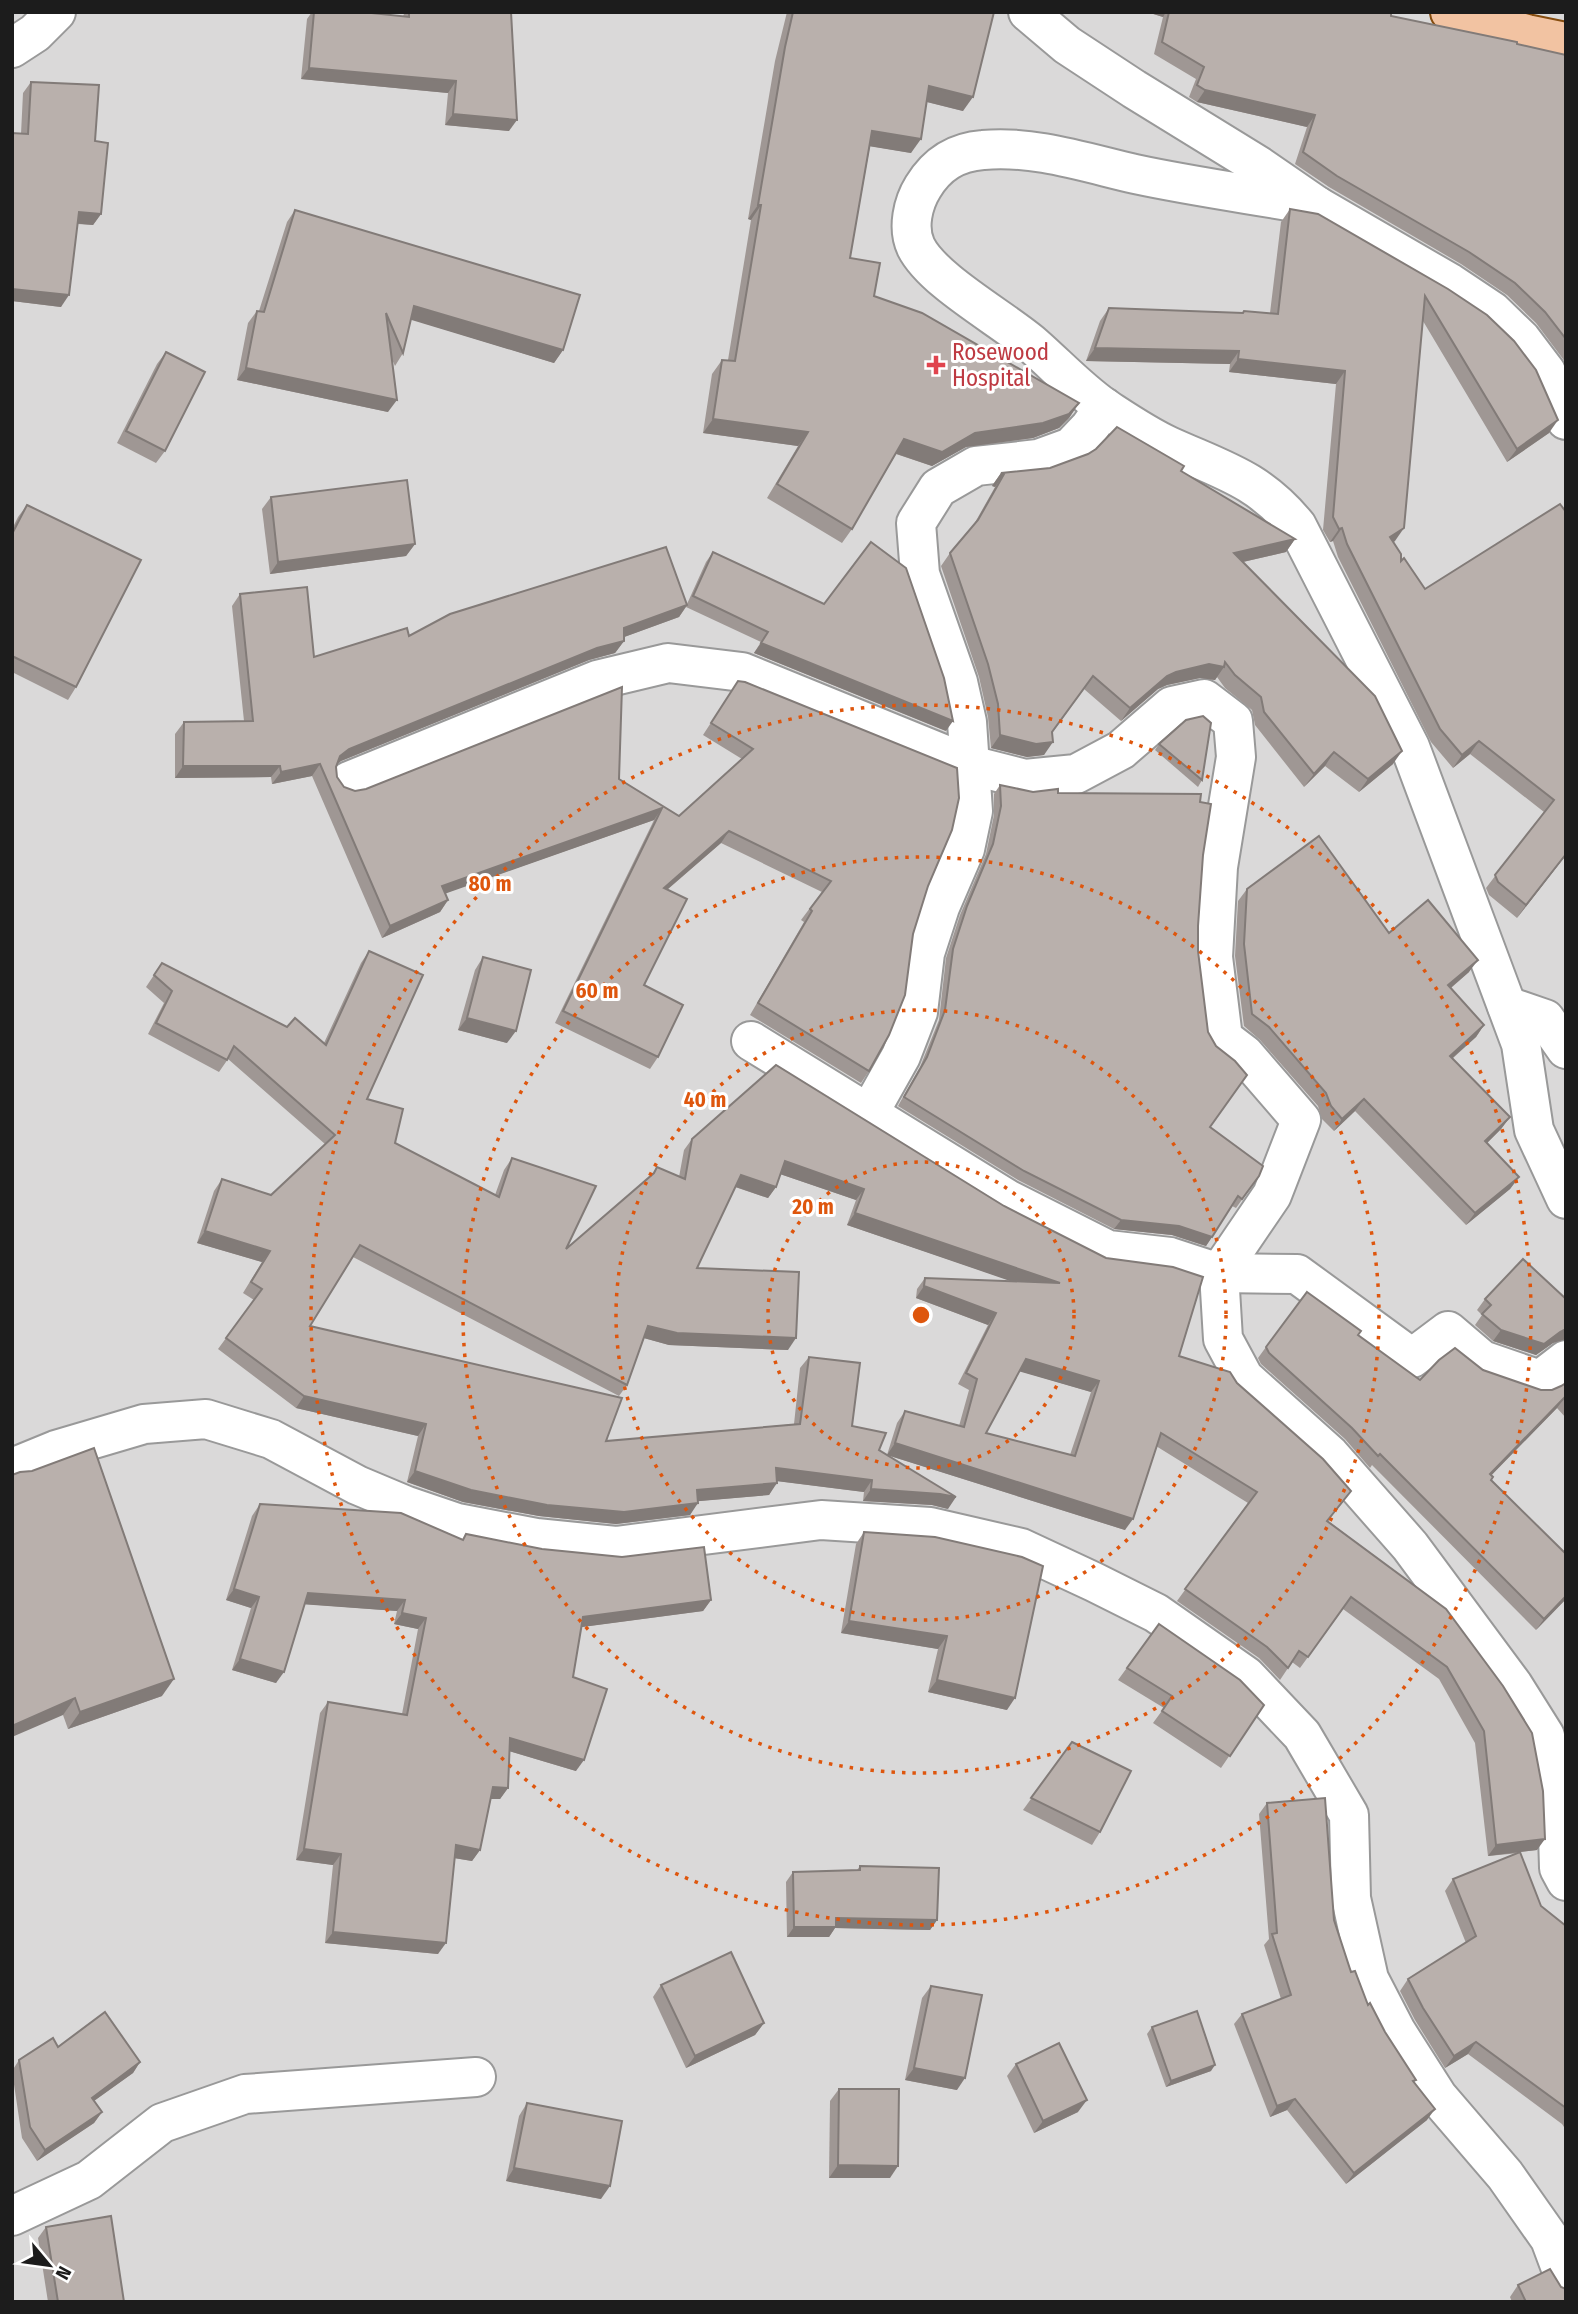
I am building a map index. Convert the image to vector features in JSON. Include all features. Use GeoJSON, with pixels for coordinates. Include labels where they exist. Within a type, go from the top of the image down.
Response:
{"type":"FeatureCollection","features":[{"type":"Feature","properties":{"kind":"main road"},"geometry":{"type":"LineString","coordinates":[[1450,12],[1566,42]]}},
{"type":"Feature","properties":{"kind":"street"},"geometry":{"type":"LineString","coordinates":[[12,48],[35,33],[56,12]]}},
{"type":"Feature","properties":{"kind":"street"},"geometry":{"type":"LineString","coordinates":[[1028,12],[1067,45],[1134,89],[1259,166],[1317,206],[1450,283],[1492,311],[1521,339],[1546,372],[1566,420]]}},
{"type":"Feature","properties":{"kind":"street"},"geometry":{"type":"LineString","coordinates":[[1317,206],[1135,174],[1088,161],[1019,151],[983,150],[952,156],[933,171],[919,194],[911,221],[915,246],[929,265],[959,291],[1032,344],[1104,407],[1166,444],[1254,485],[1279,504],[1297,526],[1410,747],[1521,1044],[1534,1130],[1566,1199]]}},
{"type":"Feature","properties":{"kind":"street"},"geometry":{"type":"LineString","coordinates":[[869,1112],[901,1056],[918,1012],[925,953],[940,907],[965,849],[973,811],[967,722],[958,682],[920,574],[916,523],[938,488],[976,467],[1038,460],[1070,447],[1090,427],[1104,407]]}},
{"type":"Feature","properties":{"kind":"street"},"geometry":{"type":"LineString","coordinates":[[349,781],[597,680],[668,663],[742,671],[970,765],[1025,779],[1076,774],[1121,750],[1171,706],[1204,699],[1233,721],[1236,757],[1218,867],[1213,957],[1223,1038],[1244,1054],[1301,1120],[1272,1195],[1219,1273],[1223,1339],[1244,1378],[1330,1455],[1410,1546],[1513,1685],[1545,1737],[1557,1800],[1559,1868],[1566,1881]]}},
{"type":"Feature","properties":{"kind":"street"},"geometry":{"type":"LineString","coordinates":[[1507,1006],[1545,1019],[1566,1049]]}},
{"type":"Feature","properties":{"kind":"street"},"geometry":{"type":"LineString","coordinates":[[751,1041],[1007,1199],[1108,1250],[1170,1257],[1219,1273],[1297,1274],[1412,1358],[1448,1331],[1482,1360],[1540,1380],[1566,1360]]}},
{"type":"Feature","properties":{"kind":"street"},"geometry":{"type":"LineString","coordinates":[[12,1468],[56,1450],[144,1424],[206,1419],[271,1440],[357,1485],[457,1523],[536,1538],[616,1546],[821,1520],[930,1527],[1021,1548],[1143,1607],[1246,1676],[1302,1735],[1349,1815],[1351,1898],[1369,1979],[1396,2031],[1438,2097],[1505,2175],[1550,2239],[1566,2281]]}},
{"type":"Feature","properties":{"kind":"street"},"geometry":{"type":"LineString","coordinates":[[12,2216],[89,2180],[162,2123],[246,2094],[476,2077]]}},
{"type":"Feature","properties":{"kind":"shaded area"},"geometry":{"type":"Polygon","coordinates":[[[12,12],[1566,12],[1566,2302],[12,2302],[12,12]]]}},
{"type":"Feature","properties":{"kind":"building"},"geometry":{"type":"Polygon","coordinates":[[[314,12],[362,12],[409,17],[409,12],[511,12],[517,120],[453,114],[456,81],[309,68],[314,12]]]}},
{"type":"Feature","properties":{"kind":"building"},"geometry":{"type":"Polygon","coordinates":[[[793,12],[994,12],[973,97],[929,86],[921,139],[872,131],[850,258],[880,263],[874,296],[922,313],[1079,403],[1069,414],[1043,423],[975,433],[942,452],[904,439],[852,529],[777,484],[808,432],[713,419],[722,360],[735,361],[761,205],[758,205],[793,12]]]}},
{"type":"Feature","properties":{"kind":"building"},"geometry":{"type":"Polygon","coordinates":[[[1169,12],[1391,12],[1391,16],[1566,55],[1566,339],[1545,312],[1515,283],[1469,252],[1337,176],[1303,152],[1315,115],[1205,90],[1197,85],[1204,67],[1162,42],[1169,12]]]}},
{"type":"Feature","properties":{"kind":"building"},"geometry":{"type":"Polygon","coordinates":[[[31,82],[99,85],[95,141],[108,143],[101,214],[79,212],[69,295],[12,289],[12,133],[28,134],[31,82]]]}},
{"type":"Feature","properties":{"kind":"building"},"geometry":{"type":"Polygon","coordinates":[[[1290,209],[1318,214],[1448,289],[1487,315],[1514,341],[1536,370],[1558,420],[1517,449],[1425,296],[1404,528],[1390,537],[1401,554],[1401,561],[1404,558],[1425,589],[1560,504],[1566,512],[1566,854],[1526,905],[1498,882],[1495,875],[1554,800],[1479,741],[1462,755],[1440,729],[1347,544],[1342,528],[1339,529],[1333,517],[1345,371],[1238,359],[1239,351],[1095,348],[1109,308],[1278,314],[1290,209]]]}},
{"type":"Feature","properties":{"kind":"building"},"geometry":{"type":"Polygon","coordinates":[[[295,210],[580,295],[563,350],[414,306],[403,353],[386,313],[397,400],[246,368],[257,311],[264,312],[295,210]]]}},
{"type":"Feature","properties":{"kind":"building"},"geometry":{"type":"Polygon","coordinates":[[[166,352],[205,372],[165,451],[126,431],[166,352]]]}},
{"type":"Feature","properties":{"kind":"building"},"geometry":{"type":"Polygon","coordinates":[[[1117,427],[1184,466],[1181,471],[1295,539],[1234,553],[1375,696],[1402,751],[1368,779],[1334,752],[1314,774],[1264,712],[1261,697],[1235,675],[1225,662],[1224,667],[1209,664],[1167,676],[1130,708],[1093,676],[1052,732],[1053,742],[1036,744],[1000,735],[998,704],[988,664],[950,553],[978,520],[1004,474],[1001,473],[1050,468],[1088,454],[1117,427]]]}},
{"type":"Feature","properties":{"kind":"building"},"geometry":{"type":"Polygon","coordinates":[[[407,480],[415,544],[278,562],[271,497],[407,480]]]}},
{"type":"Feature","properties":{"kind":"building"},"geometry":{"type":"Polygon","coordinates":[[[27,505],[141,560],[76,687],[12,656],[12,534],[27,505]]]}},
{"type":"Feature","properties":{"kind":"building"},"geometry":{"type":"Polygon","coordinates":[[[871,542],[906,568],[944,678],[953,721],[761,643],[768,632],[693,596],[713,552],[824,604],[871,542]]]}},
{"type":"Feature","properties":{"kind":"building"},"geometry":{"type":"Polygon","coordinates":[[[666,547],[687,605],[624,628],[624,641],[597,648],[349,749],[340,756],[336,767],[337,777],[344,787],[355,791],[366,789],[622,687],[619,779],[679,816],[753,749],[711,723],[738,681],[957,768],[959,798],[952,830],[928,886],[913,934],[905,995],[889,1035],[869,1071],[758,1003],[812,911],[810,909],[831,881],[729,831],[664,888],[687,899],[644,985],[683,1005],[658,1057],[563,1011],[662,808],[442,886],[448,900],[390,926],[320,764],[281,772],[280,766],[183,766],[184,722],[253,721],[240,594],[307,587],[314,657],[407,628],[409,636],[450,614],[666,547]]]}},
{"type":"Feature","properties":{"kind":"building"},"geometry":{"type":"Polygon","coordinates":[[[1203,716],[1211,723],[1202,780],[1159,744],[1186,720],[1203,716]]]}},
{"type":"Feature","properties":{"kind":"building"},"geometry":{"type":"Polygon","coordinates":[[[1000,785],[1033,792],[1058,789],[1058,793],[1201,794],[1200,802],[1211,804],[1203,855],[1198,926],[1198,951],[1208,1032],[1216,1046],[1247,1075],[1210,1127],[1263,1166],[1242,1199],[1238,1196],[1212,1237],[1179,1226],[1121,1220],[1024,1171],[904,1097],[927,1057],[945,1010],[953,949],[967,906],[993,844],[1001,806],[1000,785]]]}},
{"type":"Feature","properties":{"kind":"building"},"geometry":{"type":"Polygon","coordinates":[[[1319,836],[1389,933],[1428,900],[1478,960],[1448,985],[1484,1025],[1450,1056],[1510,1117],[1485,1141],[1519,1177],[1475,1213],[1364,1099],[1342,1119],[1331,1106],[1326,1093],[1269,1027],[1252,1014],[1244,944],[1247,889],[1319,836]]]}},
{"type":"Feature","properties":{"kind":"building"},"geometry":{"type":"Polygon","coordinates":[[[369,951],[423,975],[367,1099],[403,1109],[395,1143],[499,1197],[512,1158],[596,1186],[566,1249],[654,1173],[657,1167],[685,1179],[692,1139],[776,1065],[1004,1206],[1106,1258],[1173,1267],[1203,1277],[1179,1356],[1230,1372],[1237,1383],[1323,1459],[1351,1491],[1327,1521],[1446,1609],[1503,1686],[1532,1733],[1543,1791],[1545,1839],[1496,1845],[1484,1731],[1447,1667],[1351,1597],[1308,1657],[1299,1651],[1288,1668],[1267,1647],[1185,1589],[1257,1492],[1161,1433],[1133,1519],[895,1443],[905,1411],[964,1427],[977,1379],[966,1373],[996,1313],[924,1286],[925,1278],[1060,1283],[855,1213],[864,1189],[785,1161],[776,1187],[741,1175],[697,1268],[799,1272],[796,1338],[677,1333],[648,1326],[627,1385],[360,1245],[310,1326],[622,1398],[606,1441],[800,1424],[809,1357],[860,1363],[852,1426],[886,1433],[879,1450],[956,1497],[871,1489],[872,1480],[776,1468],[777,1483],[697,1490],[698,1503],[624,1512],[547,1505],[471,1490],[415,1471],[426,1424],[304,1396],[226,1338],[262,1289],[251,1282],[270,1251],[205,1231],[222,1179],[271,1195],[335,1135],[234,1046],[227,1060],[156,1023],[172,991],[154,975],[162,963],[287,1027],[295,1018],[326,1045],[369,951]],[[1026,1359],[986,1433],[1075,1456],[1099,1381],[1026,1359]]]}},
{"type":"Feature","properties":{"kind":"building"},"geometry":{"type":"Polygon","coordinates":[[[483,957],[531,970],[516,1031],[467,1018],[483,957]]]}},
{"type":"Feature","properties":{"kind":"building"},"geometry":{"type":"Polygon","coordinates":[[[1523,1259],[1566,1299],[1566,1329],[1544,1344],[1501,1330],[1482,1314],[1491,1305],[1485,1299],[1523,1259]]]}},
{"type":"Feature","properties":{"kind":"building"},"geometry":{"type":"Polygon","coordinates":[[[1307,1292],[1361,1331],[1358,1335],[1420,1380],[1455,1348],[1483,1370],[1541,1390],[1552,1390],[1566,1383],[1566,1398],[1490,1474],[1493,1477],[1491,1480],[1566,1554],[1566,1596],[1544,1619],[1380,1454],[1378,1456],[1352,1428],[1269,1353],[1266,1347],[1307,1292]]]}},
{"type":"Feature","properties":{"kind":"building"},"geometry":{"type":"Polygon","coordinates":[[[94,1448],[174,1679],[80,1712],[75,1698],[12,1726],[12,1475],[32,1471],[94,1448]]]}},
{"type":"Feature","properties":{"kind":"building"},"geometry":{"type":"Polygon","coordinates":[[[260,1504],[401,1513],[463,1540],[466,1534],[542,1549],[622,1557],[704,1547],[711,1600],[583,1617],[573,1677],[607,1689],[584,1760],[510,1738],[508,1788],[493,1787],[480,1850],[456,1845],[446,1943],[333,1932],[341,1854],[304,1849],[328,1702],[407,1715],[426,1618],[402,1613],[405,1600],[308,1593],[284,1672],[240,1659],[259,1597],[234,1589],[260,1504]]]}},
{"type":"Feature","properties":{"kind":"building"},"geometry":{"type":"Polygon","coordinates":[[[864,1532],[935,1537],[1022,1557],[1043,1566],[1015,1698],[937,1680],[947,1636],[849,1621],[864,1532]]]}},
{"type":"Feature","properties":{"kind":"building"},"geometry":{"type":"Polygon","coordinates":[[[1159,1624],[1240,1680],[1264,1705],[1230,1756],[1162,1711],[1172,1696],[1127,1668],[1159,1624]]]}},
{"type":"Feature","properties":{"kind":"building"},"geometry":{"type":"Polygon","coordinates":[[[1072,1742],[1131,1771],[1100,1832],[1031,1798],[1072,1742]]]}},
{"type":"Feature","properties":{"kind":"building"},"geometry":{"type":"Polygon","coordinates":[[[1325,1798],[1334,1920],[1351,1972],[1355,1971],[1368,2005],[1370,2003],[1416,2080],[1413,2081],[1435,2109],[1354,2173],[1295,2099],[1277,2106],[1242,2014],[1291,1995],[1272,1934],[1277,1933],[1267,1803],[1325,1798]]]}},
{"type":"Feature","properties":{"kind":"building"},"geometry":{"type":"Polygon","coordinates":[[[1520,1852],[1541,1906],[1566,1926],[1566,2108],[1476,2042],[1454,2056],[1408,1979],[1476,1936],[1453,1879],[1520,1852]]]}},
{"type":"Feature","properties":{"kind":"building"},"geometry":{"type":"Polygon","coordinates":[[[860,1866],[939,1868],[937,1920],[836,1918],[836,1927],[794,1927],[793,1872],[860,1870],[860,1866]]]}},
{"type":"Feature","properties":{"kind":"building"},"geometry":{"type":"Polygon","coordinates":[[[731,1952],[764,2023],[695,2056],[661,1985],[731,1952]]]}},
{"type":"Feature","properties":{"kind":"building"},"geometry":{"type":"Polygon","coordinates":[[[931,1986],[982,1995],[965,2078],[914,2068],[931,1986]]]}},
{"type":"Feature","properties":{"kind":"building"},"geometry":{"type":"Polygon","coordinates":[[[1197,2011],[1215,2065],[1171,2081],[1152,2027],[1197,2011]]]}},
{"type":"Feature","properties":{"kind":"building"},"geometry":{"type":"Polygon","coordinates":[[[105,2012],[140,2062],[92,2098],[102,2112],[45,2150],[30,2127],[19,2060],[53,2038],[58,2047],[105,2012]]]}},
{"type":"Feature","properties":{"kind":"building"},"geometry":{"type":"Polygon","coordinates":[[[1059,2043],[1087,2100],[1043,2121],[1016,2064],[1059,2043]]]}},
{"type":"Feature","properties":{"kind":"building"},"geometry":{"type":"Polygon","coordinates":[[[839,2089],[899,2089],[898,2166],[838,2165],[839,2089]]]}},
{"type":"Feature","properties":{"kind":"building"},"geometry":{"type":"Polygon","coordinates":[[[527,2103],[622,2121],[610,2186],[514,2168],[527,2103]]]}},
{"type":"Feature","properties":{"kind":"building"},"geometry":{"type":"Polygon","coordinates":[[[111,2216],[124,2302],[58,2302],[46,2227],[111,2216]]]}},
{"type":"Feature","properties":{"kind":"building"},"geometry":{"type":"Polygon","coordinates":[[[1550,2269],[1561,2287],[1566,2289],[1566,2302],[1526,2302],[1518,2285],[1550,2269]]]}},
{"type":"Feature","properties":{"kind":"place","name":"Rosewood Hospital"},"geometry":{"type":"Point","coordinates":[936,365]}}]}
